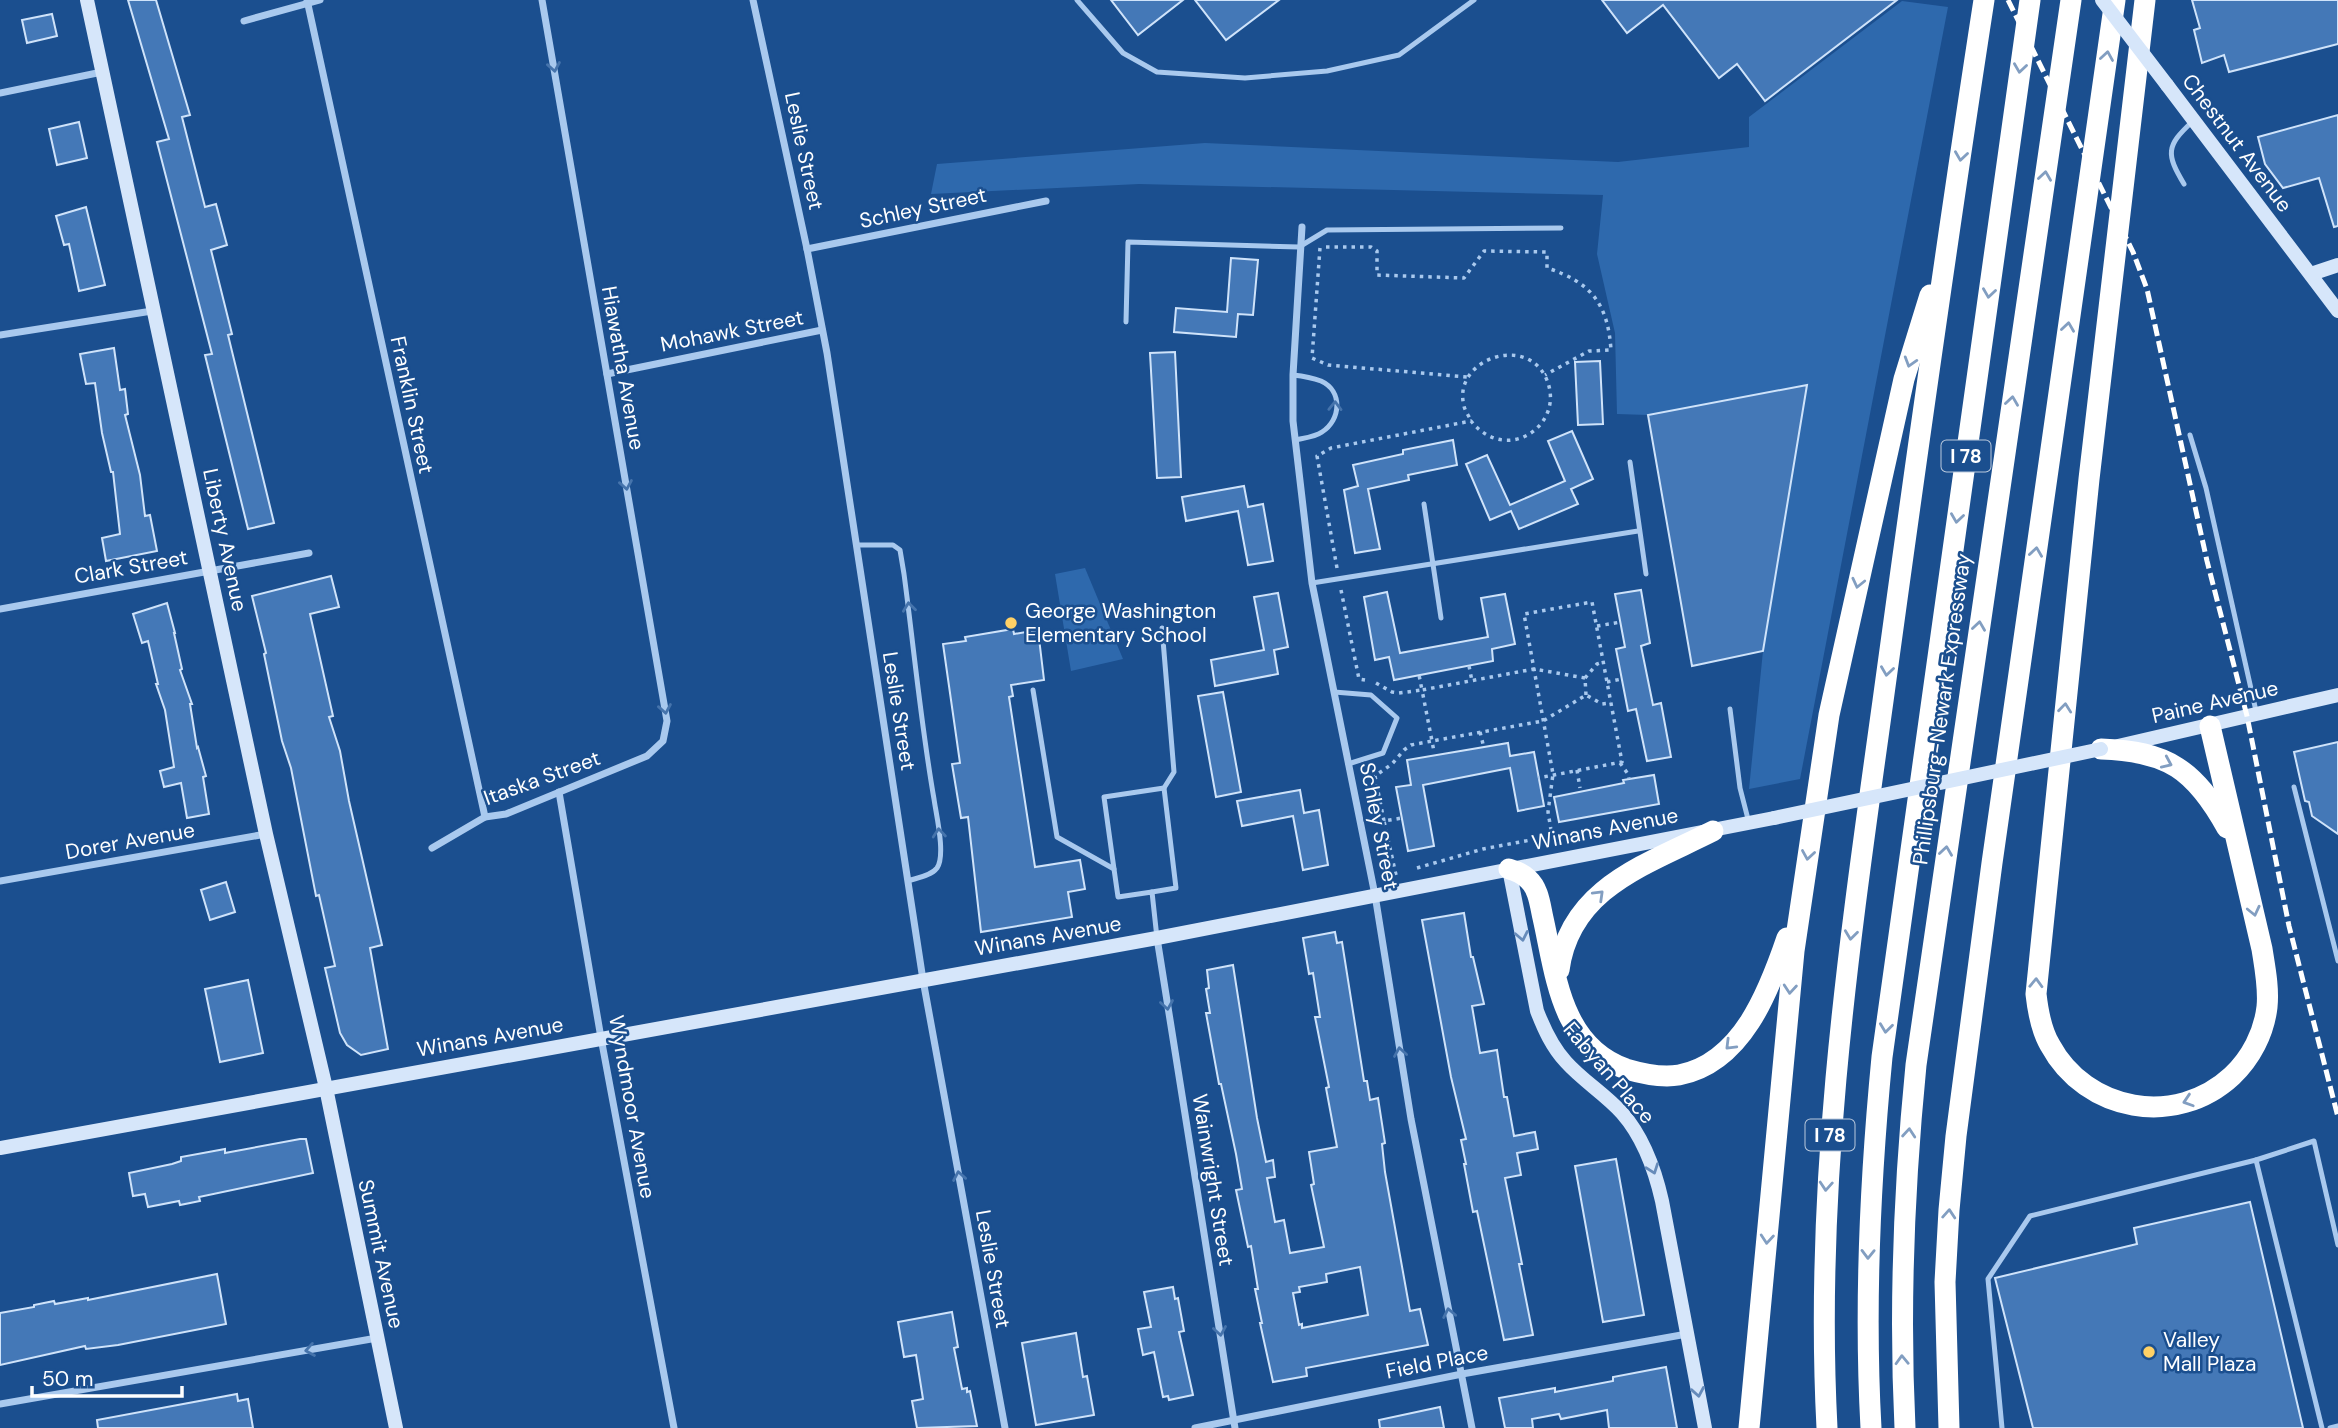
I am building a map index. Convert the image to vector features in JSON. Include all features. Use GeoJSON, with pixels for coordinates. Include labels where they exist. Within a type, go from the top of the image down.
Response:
{"type":"FeatureCollection","features":[{"type":"Feature","properties":{"kind":"highway","name":"I 78"},"geometry":{"type":"LineString","coordinates":[[1827,1428],[1823,1281],[1836,1061],[1863,843],[1984,0]]}},
{"type":"Feature","properties":{"kind":"highway","name":"Phillipsburg-Newark Expressway"},"geometry":{"type":"LineString","coordinates":[[1871,1428],[1867,1352],[1868,1230],[1881,1069],[2030,0]]}},
{"type":"Feature","properties":{"kind":"highway","name":"Phillipsburg-Newark Expressway"},"geometry":{"type":"LineString","coordinates":[[1905,1428],[1901,1359],[1901,1273],[1916,1065],[2071,0]]}},
{"type":"Feature","properties":{"kind":"highway"},"geometry":{"type":"LineString","coordinates":[[1949,1428],[1945,1282],[1956,1136],[1990,876],[2115,0]]}},
{"type":"Feature","properties":{"kind":"highway"},"geometry":{"type":"LineString","coordinates":[[2145,0],[2089,479],[2036,982],[2037,1008],[2047,1040],[2066,1068],[2086,1086],[2124,1104],[2167,1107],[2192,1101],[2216,1089],[2243,1065],[2262,1031],[2268,995],[2262,949],[2210,726]]}},
{"type":"Feature","properties":{"kind":"highway"},"geometry":{"type":"LineString","coordinates":[[1749,1428],[1794,951],[1829,715],[1904,379],[1951,226]]}},
{"type":"Feature","properties":{"kind":"highway"},"geometry":{"type":"LineString","coordinates":[[2101,749],[2132,751],[2158,758],[2181,769],[2192,778],[2220,816],[2244,868]]}},
{"type":"Feature","properties":{"kind":"highway"},"geometry":{"type":"LineString","coordinates":[[1562,1000],[1559,971],[1563,945],[1576,921],[1596,897],[1628,873],[1713,831]]}},
{"type":"Feature","properties":{"kind":"highway"},"geometry":{"type":"LineString","coordinates":[[1509,869],[1528,878],[1538,894],[1562,1000],[1570,1021],[1586,1043],[1621,1067],[1648,1074],[1677,1076],[1704,1066],[1733,1042],[1761,1002],[1776,970],[1801,897]]}},
{"type":"Feature","properties":{"kind":"street","name":"Liberty Avenue"},"geometry":{"type":"LineString","coordinates":[[87,0],[266,834],[326,1088]]}},
{"type":"Feature","properties":{"kind":"street"},"geometry":{"type":"LineString","coordinates":[[244,20],[320,0]]}},
{"type":"Feature","properties":{"kind":"street","name":"Hiawatha Avenue"},"geometry":{"type":"LineString","coordinates":[[542,0],[667,721],[663,741]]}},
{"type":"Feature","properties":{"kind":"street","name":"Leslie Street"},"geometry":{"type":"LineString","coordinates":[[753,0],[822,330],[923,980],[1005,1428]]}},
{"type":"Feature","properties":{"kind":"street","name":"Chestnut Avenue"},"geometry":{"type":"LineString","coordinates":[[2102,0],[2338,311]]}},
{"type":"Feature","properties":{"kind":"street","name":"Franklin Street"},"geometry":{"type":"LineString","coordinates":[[308,1],[485,817]]}},
{"type":"Feature","properties":{"kind":"street"},"geometry":{"type":"LineString","coordinates":[[0,93],[102,72]]}},
{"type":"Feature","properties":{"kind":"street","name":"Schley Street"},"geometry":{"type":"LineString","coordinates":[[807,250],[1046,201]]}},
{"type":"Feature","properties":{"kind":"street","name":"Schley Street"},"geometry":{"type":"LineString","coordinates":[[1302,226],[1293,374],[1295,440],[1312,583],[1375,895],[1411,1119],[1472,1428]]}},
{"type":"Feature","properties":{"kind":"street"},"geometry":{"type":"LineString","coordinates":[[2311,274],[2338,265]]}},
{"type":"Feature","properties":{"kind":"street"},"geometry":{"type":"LineString","coordinates":[[0,335],[152,311]]}},
{"type":"Feature","properties":{"kind":"street","name":"Mohawk Street"},"geometry":{"type":"LineString","coordinates":[[607,374],[822,330]]}},
{"type":"Feature","properties":{"kind":"street","name":"Clark Street"},"geometry":{"type":"LineString","coordinates":[[0,609],[310,553]]}},
{"type":"Feature","properties":{"kind":"street","name":"Paine Avenue"},"geometry":{"type":"LineString","coordinates":[[2101,749],[2338,695]]}},
{"type":"Feature","properties":{"kind":"street","name":"Itaska Street"},"geometry":{"type":"LineString","coordinates":[[432,848],[485,817],[506,814],[647,756],[663,741]]}},
{"type":"Feature","properties":{"kind":"street","name":"Winans Avenue"},"geometry":{"type":"LineString","coordinates":[[0,1148],[1157,938],[1713,831],[2101,749]]}},
{"type":"Feature","properties":{"kind":"street","name":"Wyndmoor Avenue"},"geometry":{"type":"LineString","coordinates":[[559,792],[601,1038],[674,1428]]}},
{"type":"Feature","properties":{"kind":"street","name":"Dorer Avenue"},"geometry":{"type":"LineString","coordinates":[[0,881],[266,834]]}},
{"type":"Feature","properties":{"kind":"street","name":"Fabyan Place"},"geometry":{"type":"LineString","coordinates":[[1509,869],[1542,1025],[1566,1063],[1600,1091],[1630,1123],[1653,1168],[1662,1201],[1705,1428]]}},
{"type":"Feature","properties":{"kind":"street","name":"Wainwright Street"},"geometry":{"type":"LineString","coordinates":[[1157,938],[1234,1424]]}},
{"type":"Feature","properties":{"kind":"street","name":"Summit Avenue"},"geometry":{"type":"LineString","coordinates":[[326,1088],[396,1428]]}},
{"type":"Feature","properties":{"kind":"street","name":"Field Place"},"geometry":{"type":"LineString","coordinates":[[1195,1428],[1234,1424],[1462,1374],[1687,1334]]}},
{"type":"Feature","properties":{"kind":"street"},"geometry":{"type":"LineString","coordinates":[[0,1404],[377,1338]]}},
{"type":"Feature","properties":{"kind":"lane"},"geometry":{"type":"LineString","coordinates":[[1077,0],[1123,52],[1157,72],[1245,79],[1327,71],[1399,55],[1474,0]]}},
{"type":"Feature","properties":{"kind":"lane"},"geometry":{"type":"LineString","coordinates":[[2184,184],[2174,167],[2170,154],[2171,145],[2194,120]]}},
{"type":"Feature","properties":{"kind":"lane"},"geometry":{"type":"LineString","coordinates":[[1126,322],[1128,242],[1299,247],[1327,230],[1561,228]]}},
{"type":"Feature","properties":{"kind":"lane"},"geometry":{"type":"LineString","coordinates":[[1293,374],[1330,387],[1336,395],[1337,405],[1332,423],[1326,429],[1295,440]]}},
{"type":"Feature","properties":{"kind":"lane"},"geometry":{"type":"LineString","coordinates":[[2190,435],[2206,488],[2257,714]]}},
{"type":"Feature","properties":{"kind":"lane"},"geometry":{"type":"LineString","coordinates":[[1630,462],[1646,574]]}},
{"type":"Feature","properties":{"kind":"lane"},"geometry":{"type":"LineString","coordinates":[[1424,504],[1441,618]]}},
{"type":"Feature","properties":{"kind":"lane"},"geometry":{"type":"LineString","coordinates":[[1312,583],[1638,531]]}},
{"type":"Feature","properties":{"kind":"lane"},"geometry":{"type":"LineString","coordinates":[[856,545],[893,545],[900,550],[905,574],[930,776],[939,826],[940,856],[937,868],[929,874],[908,881]]}},
{"type":"Feature","properties":{"kind":"lane"},"geometry":{"type":"LineString","coordinates":[[1162,628],[1175,763],[1174,772],[1164,788],[1177,888],[1118,897],[1104,797],[1164,788]]}},
{"type":"Feature","properties":{"kind":"lane"},"geometry":{"type":"LineString","coordinates":[[1033,690],[1056,837],[1114,869]]}},
{"type":"Feature","properties":{"kind":"lane"},"geometry":{"type":"LineString","coordinates":[[1334,692],[1371,695],[1397,718],[1383,753],[1348,764]]}},
{"type":"Feature","properties":{"kind":"lane"},"geometry":{"type":"LineString","coordinates":[[1730,709],[1740,788],[1749,822]]}},
{"type":"Feature","properties":{"kind":"lane"},"geometry":{"type":"LineString","coordinates":[[2294,787],[2338,961]]}},
{"type":"Feature","properties":{"kind":"lane"},"geometry":{"type":"LineString","coordinates":[[1152,892],[1157,938]]}},
{"type":"Feature","properties":{"kind":"lane"},"geometry":{"type":"LineString","coordinates":[[2002,1428],[1988,1279],[2030,1216],[2256,1160],[2314,1141],[2338,1245]]}},
{"type":"Feature","properties":{"kind":"lane"},"geometry":{"type":"LineString","coordinates":[[2256,1160],[2322,1428]]}},
{"type":"Feature","properties":{"kind":"lane"},"geometry":{"type":"LineString","coordinates":[[2330,1428],[2338,1426]]}},
{"type":"Feature","properties":{"kind":"path"},"geometry":{"type":"LineString","coordinates":[[1467,377],[1328,365],[1312,358],[1320,247],[1371,247],[1377,251],[1377,275],[1464,278],[1484,251],[1547,253],[1547,268],[1577,280],[1598,301],[1605,315],[1611,350],[1589,351],[1545,375]]}},
{"type":"Feature","properties":{"kind":"path"},"geometry":{"type":"LineString","coordinates":[[1506,354],[1522,356],[1533,362],[1545,375],[1550,394],[1548,414],[1529,436],[1500,441],[1486,436],[1471,421],[1464,405],[1467,377],[1488,358],[1506,354]]}},
{"type":"Feature","properties":{"kind":"path"},"geometry":{"type":"LineString","coordinates":[[1471,421],[1331,447],[1317,456],[1359,679],[1380,684],[1399,693],[1534,669],[1585,678]]}},
{"type":"Feature","properties":{"kind":"path"},"geometry":{"type":"LineString","coordinates":[[1586,695],[1543,721],[1411,745],[1375,776],[1395,875],[1471,852],[1552,836],[1548,812],[1553,774],[1543,721],[1524,614],[1592,602],[1622,762],[1620,763]]}},
{"type":"Feature","properties":{"kind":"path"},"geometry":{"type":"LineString","coordinates":[[1597,626],[1621,622]]}},
{"type":"Feature","properties":{"kind":"path"},"geometry":{"type":"LineString","coordinates":[[1586,695],[1585,678],[1597,664],[1604,662]]}},
{"type":"Feature","properties":{"kind":"path"},"geometry":{"type":"LineString","coordinates":[[1469,666],[1472,681]]}},
{"type":"Feature","properties":{"kind":"path"},"geometry":{"type":"LineString","coordinates":[[1419,675],[1434,752]]}},
{"type":"Feature","properties":{"kind":"path"},"geometry":{"type":"LineString","coordinates":[[1607,682],[1622,679]]}},
{"type":"Feature","properties":{"kind":"path"},"geometry":{"type":"LineString","coordinates":[[1586,695],[1602,704],[1611,703]]}},
{"type":"Feature","properties":{"kind":"path"},"geometry":{"type":"LineString","coordinates":[[1480,732],[1483,744]]}},
{"type":"Feature","properties":{"kind":"path"},"geometry":{"type":"LineString","coordinates":[[1538,778],[1620,763]]}},
{"type":"Feature","properties":{"kind":"path"},"geometry":{"type":"LineString","coordinates":[[1620,763],[1629,779]]}},
{"type":"Feature","properties":{"kind":"path"},"geometry":{"type":"LineString","coordinates":[[1577,770],[1580,788]]}},
{"type":"Feature","properties":{"kind":"path"},"geometry":{"type":"LineString","coordinates":[[1384,821],[1402,818]]}},
{"type":"Feature","properties":{"kind":"shaded area"},"geometry":{"type":"Polygon","coordinates":[[[1902,1],[1948,7],[1800,779],[1749,789],[1763,651],[1807,385],[1648,415],[1617,414],[1615,333],[1597,254],[1603,195],[1139,184],[931,194],[937,164],[1205,143],[1618,162],[1749,147],[1749,117],[1902,1]]]}},
{"type":"Feature","properties":{"kind":"shaded area"},"geometry":{"type":"Polygon","coordinates":[[[1085,568],[1123,659],[1071,671],[1055,574],[1085,568]]]}},
{"type":"Feature","properties":{"kind":"building"},"geometry":{"type":"Polygon","coordinates":[[[128,0],[156,0],[190,115],[182,117],[205,207],[216,204],[227,245],[211,250],[232,334],[228,335],[274,523],[248,529],[205,355],[212,354],[157,142],[169,139],[128,0]]]}},
{"type":"Feature","properties":{"kind":"building"},"geometry":{"type":"Polygon","coordinates":[[[1111,0],[1183,0],[1138,35],[1111,0]]]}},
{"type":"Feature","properties":{"kind":"building"},"geometry":{"type":"Polygon","coordinates":[[[1195,0],[1279,0],[1226,40],[1195,0]]]}},
{"type":"Feature","properties":{"kind":"building"},"geometry":{"type":"Polygon","coordinates":[[[1602,0],[1897,0],[1765,101],[1737,64],[1719,78],[1663,5],[1627,33],[1602,0]]]}},
{"type":"Feature","properties":{"kind":"building"},"geometry":{"type":"Polygon","coordinates":[[[2192,0],[2338,0],[2338,44],[2229,72],[2224,55],[2202,63],[2194,30],[2200,28],[2192,0]]]}},
{"type":"Feature","properties":{"kind":"building"},"geometry":{"type":"Polygon","coordinates":[[[52,14],[57,36],[27,43],[22,20],[52,14]]]}},
{"type":"Feature","properties":{"kind":"building"},"geometry":{"type":"Polygon","coordinates":[[[2338,115],[2338,226],[2334,227],[2319,178],[2283,188],[2265,164],[2258,137],[2338,115]]]}},
{"type":"Feature","properties":{"kind":"building"},"geometry":{"type":"Polygon","coordinates":[[[79,122],[87,158],[57,165],[49,129],[79,122]]]}},
{"type":"Feature","properties":{"kind":"building"},"geometry":{"type":"Polygon","coordinates":[[[86,207],[105,285],[79,291],[69,244],[64,245],[56,216],[86,207]]]}},
{"type":"Feature","properties":{"kind":"building"},"geometry":{"type":"Polygon","coordinates":[[[1231,258],[1258,260],[1253,315],[1238,314],[1236,337],[1174,332],[1176,308],[1227,312],[1231,258]]]}},
{"type":"Feature","properties":{"kind":"building"},"geometry":{"type":"Polygon","coordinates":[[[114,348],[120,390],[125,389],[128,414],[125,415],[140,475],[145,516],[150,515],[157,551],[106,561],[102,538],[120,534],[113,472],[102,433],[95,383],[86,384],[80,354],[114,348]]]}},
{"type":"Feature","properties":{"kind":"building"},"geometry":{"type":"Polygon","coordinates":[[[1175,352],[1181,477],[1157,478],[1150,353],[1175,352]]]}},
{"type":"Feature","properties":{"kind":"building"},"geometry":{"type":"Polygon","coordinates":[[[1600,361],[1603,424],[1578,425],[1575,362],[1600,361]]]}},
{"type":"Feature","properties":{"kind":"building"},"geometry":{"type":"Polygon","coordinates":[[[1807,385],[1763,651],[1692,666],[1648,415],[1807,385]]]}},
{"type":"Feature","properties":{"kind":"building"},"geometry":{"type":"Polygon","coordinates":[[[1572,431],[1593,479],[1571,489],[1578,504],[1519,529],[1511,511],[1490,520],[1466,464],[1487,455],[1510,505],[1565,481],[1548,441],[1572,431]]]}},
{"type":"Feature","properties":{"kind":"building"},"geometry":{"type":"Polygon","coordinates":[[[1453,440],[1457,465],[1408,475],[1409,480],[1368,489],[1380,549],[1355,553],[1344,490],[1358,486],[1353,465],[1403,454],[1403,450],[1453,440]]]}},
{"type":"Feature","properties":{"kind":"building"},"geometry":{"type":"Polygon","coordinates":[[[1244,486],[1248,507],[1263,504],[1273,561],[1248,565],[1238,511],[1186,521],[1182,497],[1244,486]]]}},
{"type":"Feature","properties":{"kind":"building"},"geometry":{"type":"Polygon","coordinates":[[[331,576],[339,607],[310,614],[333,716],[329,717],[340,751],[382,945],[370,948],[388,1049],[361,1055],[347,1045],[340,1033],[325,968],[335,966],[319,895],[316,896],[291,768],[282,741],[264,654],[266,653],[252,596],[331,576]]]}},
{"type":"Feature","properties":{"kind":"building"},"geometry":{"type":"Polygon","coordinates":[[[1641,590],[1650,643],[1641,646],[1653,705],[1661,703],[1671,757],[1647,761],[1636,709],[1628,711],[1616,649],[1625,647],[1615,594],[1641,590]]]}},
{"type":"Feature","properties":{"kind":"building"},"geometry":{"type":"Polygon","coordinates":[[[1387,592],[1400,653],[1488,637],[1481,598],[1505,594],[1515,644],[1492,649],[1493,661],[1394,680],[1389,657],[1375,660],[1364,597],[1387,592]]]}},
{"type":"Feature","properties":{"kind":"building"},"geometry":{"type":"Polygon","coordinates":[[[1278,593],[1288,647],[1274,650],[1278,674],[1215,686],[1211,660],[1264,650],[1254,597],[1278,593]]]}},
{"type":"Feature","properties":{"kind":"building"},"geometry":{"type":"Polygon","coordinates":[[[167,603],[182,669],[180,670],[192,704],[197,748],[206,776],[203,777],[209,814],[187,818],[181,783],[164,787],[160,771],[174,767],[165,710],[156,684],[148,641],[142,643],[133,614],[167,603]]]}},
{"type":"Feature","properties":{"kind":"building"},"geometry":{"type":"Polygon","coordinates":[[[1013,629],[1014,634],[1038,630],[1044,680],[1011,685],[1013,696],[1009,697],[1035,867],[1080,860],[1085,889],[1068,892],[1072,917],[981,932],[968,817],[961,818],[952,764],[960,763],[943,644],[966,641],[965,637],[1013,629]]]}},
{"type":"Feature","properties":{"kind":"building"},"geometry":{"type":"Polygon","coordinates":[[[1223,692],[1241,792],[1216,797],[1198,696],[1223,692]]]}},
{"type":"Feature","properties":{"kind":"building"},"geometry":{"type":"Polygon","coordinates":[[[2338,742],[2338,834],[2312,816],[2309,802],[2305,801],[2294,752],[2338,742]]]}},
{"type":"Feature","properties":{"kind":"building"},"geometry":{"type":"Polygon","coordinates":[[[1508,743],[1510,756],[1534,752],[1544,806],[1518,811],[1510,768],[1423,785],[1434,846],[1408,851],[1396,787],[1411,785],[1407,760],[1508,743]]]}},
{"type":"Feature","properties":{"kind":"building"},"geometry":{"type":"Polygon","coordinates":[[[1654,775],[1659,804],[1559,822],[1554,797],[1654,775]]]}},
{"type":"Feature","properties":{"kind":"building"},"geometry":{"type":"Polygon","coordinates":[[[1300,790],[1304,813],[1319,810],[1328,865],[1303,870],[1293,816],[1242,826],[1237,801],[1300,790]]]}},
{"type":"Feature","properties":{"kind":"building"},"geometry":{"type":"Polygon","coordinates":[[[226,882],[235,912],[210,920],[201,890],[226,882]]]}},
{"type":"Feature","properties":{"kind":"building"},"geometry":{"type":"Polygon","coordinates":[[[1464,913],[1471,957],[1484,1004],[1472,1006],[1480,1053],[1497,1050],[1504,1097],[1507,1097],[1514,1136],[1535,1132],[1538,1149],[1517,1153],[1521,1175],[1505,1178],[1533,1335],[1504,1340],[1477,1211],[1473,1212],[1461,1140],[1466,1139],[1451,1077],[1422,920],[1464,913]]]}},
{"type":"Feature","properties":{"kind":"building"},"geometry":{"type":"Polygon","coordinates":[[[1335,932],[1337,943],[1342,942],[1364,1081],[1367,1081],[1370,1100],[1378,1098],[1385,1143],[1382,1144],[1385,1172],[1410,1311],[1420,1309],[1428,1345],[1306,1368],[1307,1376],[1273,1382],[1260,1323],[1251,1246],[1248,1247],[1236,1190],[1242,1189],[1236,1154],[1206,1013],[1210,1013],[1206,989],[1209,988],[1207,970],[1233,965],[1266,1162],[1273,1160],[1275,1177],[1267,1178],[1275,1222],[1284,1220],[1290,1253],[1324,1247],[1311,1185],[1314,1184],[1309,1152],[1337,1147],[1326,1088],[1329,1087],[1315,1017],[1320,1017],[1313,973],[1309,974],[1303,938],[1335,932]],[[1360,1267],[1326,1274],[1327,1282],[1299,1287],[1300,1292],[1293,1293],[1299,1325],[1302,1324],[1302,1328],[1368,1315],[1360,1267]]]}},
{"type":"Feature","properties":{"kind":"building"},"geometry":{"type":"Polygon","coordinates":[[[248,980],[263,1053],[220,1062],[205,989],[248,980]]]}},
{"type":"Feature","properties":{"kind":"building"},"geometry":{"type":"Polygon","coordinates":[[[306,1139],[313,1173],[199,1197],[200,1201],[180,1205],[179,1201],[148,1207],[145,1194],[133,1196],[129,1173],[172,1164],[181,1161],[181,1157],[225,1149],[225,1153],[306,1139]]]}},
{"type":"Feature","properties":{"kind":"building"},"geometry":{"type":"Polygon","coordinates":[[[1616,1159],[1644,1315],[1603,1322],[1575,1166],[1616,1159]]]}},
{"type":"Feature","properties":{"kind":"building","name":"Valley Mall Plaza"},"geometry":{"type":"Polygon","coordinates":[[[2250,1202],[2303,1428],[2033,1428],[1995,1278],[2137,1244],[2134,1228],[2250,1202]]]}},
{"type":"Feature","properties":{"kind":"building"},"geometry":{"type":"Polygon","coordinates":[[[217,1274],[226,1324],[118,1345],[86,1349],[85,1346],[0,1365],[0,1313],[54,1301],[55,1304],[88,1300],[217,1274]]]}},
{"type":"Feature","properties":{"kind":"building"},"geometry":{"type":"Polygon","coordinates":[[[1173,1287],[1175,1299],[1178,1298],[1184,1331],[1179,1332],[1193,1395],[1169,1400],[1168,1396],[1163,1397],[1154,1352],[1143,1355],[1138,1329],[1151,1327],[1144,1292],[1173,1287]]]}},
{"type":"Feature","properties":{"kind":"building"},"geometry":{"type":"Polygon","coordinates":[[[952,1312],[958,1347],[954,1348],[962,1389],[967,1388],[967,1392],[970,1391],[977,1426],[917,1428],[912,1401],[923,1399],[916,1355],[904,1357],[898,1322],[952,1312]]]}},
{"type":"Feature","properties":{"kind":"building"},"geometry":{"type":"Polygon","coordinates":[[[1076,1333],[1083,1377],[1087,1376],[1094,1415],[1036,1425],[1022,1343],[1076,1333]]]}},
{"type":"Feature","properties":{"kind":"building"},"geometry":{"type":"Polygon","coordinates":[[[1666,1367],[1677,1428],[1609,1428],[1607,1410],[1561,1419],[1559,1414],[1532,1419],[1533,1428],[1505,1428],[1499,1398],[1555,1388],[1555,1392],[1666,1367]]]}},
{"type":"Feature","properties":{"kind":"building"},"geometry":{"type":"Polygon","coordinates":[[[237,1394],[238,1401],[248,1399],[253,1428],[98,1428],[97,1420],[237,1394]]]}},
{"type":"Feature","properties":{"kind":"building"},"geometry":{"type":"Polygon","coordinates":[[[1440,1407],[1444,1428],[1380,1428],[1379,1420],[1440,1407]]]}},
{"type":"Feature","properties":{"kind":"railway"},"geometry":{"type":"LineString","coordinates":[[2008,0],[2133,252],[2147,289],[2207,561],[2247,716],[2289,926],[2338,1117]]}},
{"type":"Feature","properties":{"kind":"place","name":"George Washington Elementary School"},"geometry":{"type":"Point","coordinates":[1011,623]}},
{"type":"Feature","properties":{"kind":"place","name":"Valley Mall Plaza"},"geometry":{"type":"Point","coordinates":[2149,1352]}}]}
